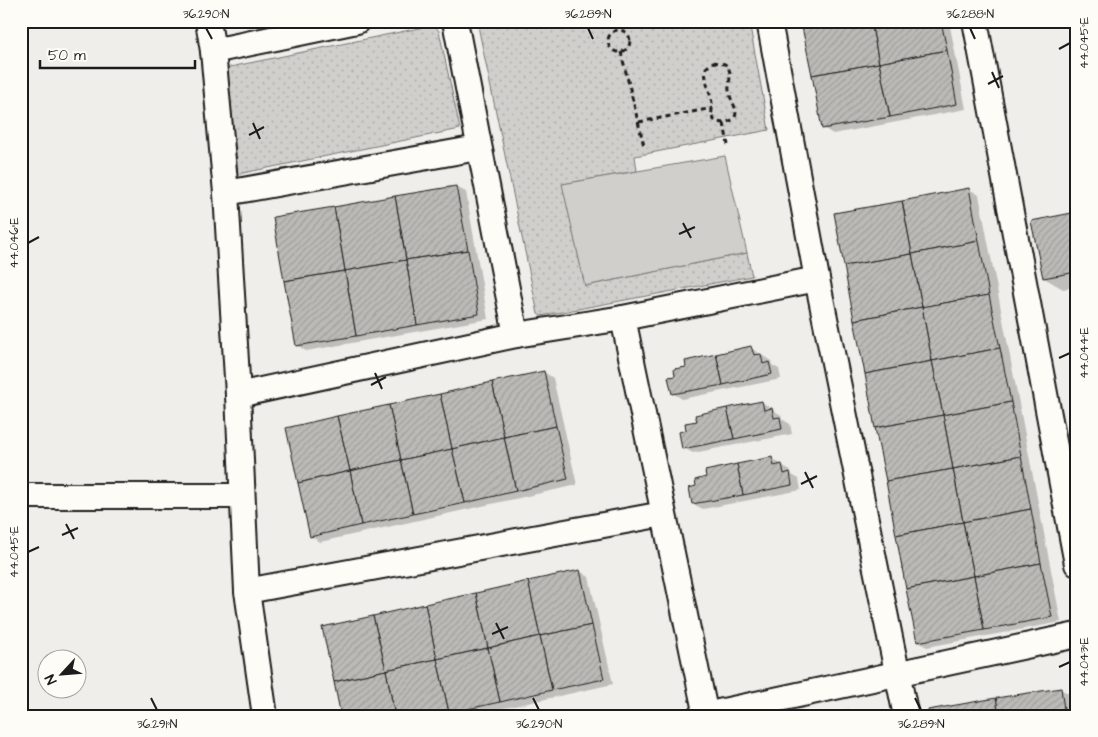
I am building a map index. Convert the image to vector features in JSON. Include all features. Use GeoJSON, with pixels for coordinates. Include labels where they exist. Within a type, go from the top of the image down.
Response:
{"type":"FeatureCollection","features":[{"type":"Feature","properties":{"kind":"street"},"geometry":{"type":"LineString","coordinates":[[208,21],[213,51],[226,193],[247,591],[265,716]]}},
{"type":"Feature","properties":{"kind":"street"},"geometry":{"type":"LineString","coordinates":[[213,51],[357,21]]}},
{"type":"Feature","properties":{"kind":"street"},"geometry":{"type":"LineString","coordinates":[[454,21],[516,335]]}},
{"type":"Feature","properties":{"kind":"street"},"geometry":{"type":"LineString","coordinates":[[769,21],[817,279],[906,716]]}},
{"type":"Feature","properties":{"kind":"street"},"geometry":{"type":"LineString","coordinates":[[975,21],[1077,564]]}},
{"type":"Feature","properties":{"kind":"street"},"geometry":{"type":"LineString","coordinates":[[226,193],[478,148]]}},
{"type":"Feature","properties":{"kind":"street"},"geometry":{"type":"LineString","coordinates":[[238,394],[516,335],[623,318],[817,279]]}},
{"type":"Feature","properties":{"kind":"street"},"geometry":{"type":"LineString","coordinates":[[623,318],[704,715],[1077,635]]}},
{"type":"Feature","properties":{"kind":"street"},"geometry":{"type":"LineString","coordinates":[[21,496],[242,496]]}},
{"type":"Feature","properties":{"kind":"street"},"geometry":{"type":"LineString","coordinates":[[247,591],[663,514]]}},
{"type":"Feature","properties":{"kind":"path"},"geometry":{"type":"LineString","coordinates":[[614,21],[615,31]]}},
{"type":"Feature","properties":{"kind":"path"},"geometry":{"type":"LineString","coordinates":[[615,31],[622,31],[630,38],[630,45],[622,52],[614,51],[609,46],[608,38],[615,31]]}},
{"type":"Feature","properties":{"kind":"path"},"geometry":{"type":"LineString","coordinates":[[622,52],[644,146]]}},
{"type":"Feature","properties":{"kind":"path"},"geometry":{"type":"LineString","coordinates":[[713,62],[725,64],[730,69],[729,91],[736,116],[734,119],[724,123],[719,123],[712,119],[711,115],[713,108],[712,100],[705,78],[706,68],[713,62]]}},
{"type":"Feature","properties":{"kind":"path"},"geometry":{"type":"LineString","coordinates":[[639,122],[713,108]]}},
{"type":"Feature","properties":{"kind":"path"},"geometry":{"type":"LineString","coordinates":[[724,123],[728,146]]}},
{"type":"Feature","properties":{"kind":"shaded area"},"geometry":{"type":"Polygon","coordinates":[[[477,21],[749,21],[769,130],[635,156],[637,171],[563,184],[585,286],[747,253],[752,276],[541,316],[538,314],[477,21]]]}},
{"type":"Feature","properties":{"kind":"shaded area"},"geometry":{"type":"Polygon","coordinates":[[[434,25],[439,31],[460,129],[238,174],[227,69],[434,25]]]}},
{"type":"Feature","properties":{"kind":"shaded area"},"geometry":{"type":"Polygon","coordinates":[[[725,156],[747,253],[585,286],[562,184],[725,156]]]}},
{"type":"Feature","properties":{"kind":"building"},"geometry":{"type":"Polygon","coordinates":[[[871,21],[879,63],[812,75],[801,22],[871,21]]]}},
{"type":"Feature","properties":{"kind":"building"},"geometry":{"type":"Polygon","coordinates":[[[871,21],[941,21],[947,50],[879,63],[871,21]]]}},
{"type":"Feature","properties":{"kind":"building"},"geometry":{"type":"Polygon","coordinates":[[[947,50],[957,104],[890,117],[879,63],[947,50]]]}},
{"type":"Feature","properties":{"kind":"building"},"geometry":{"type":"Polygon","coordinates":[[[879,63],[890,117],[822,129],[812,75],[879,63]]]}},
{"type":"Feature","properties":{"kind":"building"},"geometry":{"type":"Polygon","coordinates":[[[456,186],[468,250],[406,260],[395,196],[456,186]]]}},
{"type":"Feature","properties":{"kind":"building"},"geometry":{"type":"Polygon","coordinates":[[[969,188],[979,241],[912,254],[902,201],[969,188]]]}},
{"type":"Feature","properties":{"kind":"building"},"geometry":{"type":"Polygon","coordinates":[[[395,196],[406,260],[345,271],[334,207],[395,196]]]}},
{"type":"Feature","properties":{"kind":"building"},"geometry":{"type":"Polygon","coordinates":[[[902,201],[912,254],[844,266],[834,213],[902,201]]]}},
{"type":"Feature","properties":{"kind":"building"},"geometry":{"type":"Polygon","coordinates":[[[334,207],[345,271],[284,281],[273,217],[334,207]]]}},
{"type":"Feature","properties":{"kind":"building"},"geometry":{"type":"Polygon","coordinates":[[[1077,212],[1077,272],[1043,278],[1031,221],[1077,212]]]}},
{"type":"Feature","properties":{"kind":"building"},"geometry":{"type":"Polygon","coordinates":[[[979,241],[989,295],[922,307],[912,254],[979,241]]]}},
{"type":"Feature","properties":{"kind":"building"},"geometry":{"type":"Polygon","coordinates":[[[468,250],[479,314],[417,325],[406,260],[468,250]]]}},
{"type":"Feature","properties":{"kind":"building"},"geometry":{"type":"Polygon","coordinates":[[[912,254],[922,307],[854,320],[844,266],[912,254]]]}},
{"type":"Feature","properties":{"kind":"building"},"geometry":{"type":"Polygon","coordinates":[[[406,260],[417,325],[356,336],[345,271],[406,260]]]}},
{"type":"Feature","properties":{"kind":"building"},"geometry":{"type":"Polygon","coordinates":[[[345,271],[356,336],[296,346],[284,281],[345,271]]]}},
{"type":"Feature","properties":{"kind":"building"},"geometry":{"type":"Polygon","coordinates":[[[989,295],[1000,348],[932,361],[922,307],[989,295]]]}},
{"type":"Feature","properties":{"kind":"building"},"geometry":{"type":"Polygon","coordinates":[[[922,307],[932,361],[865,374],[854,320],[922,307]]]}},
{"type":"Feature","properties":{"kind":"building"},"geometry":{"type":"Polygon","coordinates":[[[751,346],[754,355],[761,354],[763,364],[769,362],[772,374],[723,385],[716,354],[751,346]]]}},
{"type":"Feature","properties":{"kind":"building"},"geometry":{"type":"Polygon","coordinates":[[[1000,348],[1011,402],[943,415],[932,361],[1000,348]]]}},
{"type":"Feature","properties":{"kind":"building"},"geometry":{"type":"Polygon","coordinates":[[[716,354],[723,385],[672,394],[668,377],[675,376],[674,369],[686,367],[685,361],[716,354]]]}},
{"type":"Feature","properties":{"kind":"building"},"geometry":{"type":"Polygon","coordinates":[[[932,361],[943,415],[875,428],[865,374],[932,361]]]}},
{"type":"Feature","properties":{"kind":"building"},"geometry":{"type":"Polygon","coordinates":[[[544,371],[556,426],[504,437],[492,382],[544,371]]]}},
{"type":"Feature","properties":{"kind":"building"},"geometry":{"type":"Polygon","coordinates":[[[492,382],[504,437],[452,449],[440,394],[492,382]]]}},
{"type":"Feature","properties":{"kind":"building"},"geometry":{"type":"Polygon","coordinates":[[[440,394],[452,449],[401,460],[389,405],[440,394]]]}},
{"type":"Feature","properties":{"kind":"building"},"geometry":{"type":"Polygon","coordinates":[[[762,401],[764,410],[772,408],[774,418],[780,417],[782,429],[734,439],[727,408],[762,401]]]}},
{"type":"Feature","properties":{"kind":"building"},"geometry":{"type":"Polygon","coordinates":[[[1011,402],[1021,456],[953,469],[943,415],[1011,402]]]}},
{"type":"Feature","properties":{"kind":"building"},"geometry":{"type":"Polygon","coordinates":[[[389,405],[401,460],[350,471],[337,416],[389,405]]]}},
{"type":"Feature","properties":{"kind":"building"},"geometry":{"type":"Polygon","coordinates":[[[727,408],[734,439],[682,449],[679,432],[686,430],[685,423],[697,421],[695,415],[727,408]]]}},
{"type":"Feature","properties":{"kind":"building"},"geometry":{"type":"Polygon","coordinates":[[[943,415],[953,469],[886,481],[875,428],[943,415]]]}},
{"type":"Feature","properties":{"kind":"building"},"geometry":{"type":"Polygon","coordinates":[[[337,416],[350,471],[298,483],[286,428],[337,416]]]}},
{"type":"Feature","properties":{"kind":"building"},"geometry":{"type":"Polygon","coordinates":[[[556,426],[568,479],[516,491],[504,437],[556,426]]]}},
{"type":"Feature","properties":{"kind":"building"},"geometry":{"type":"Polygon","coordinates":[[[504,437],[516,491],[465,503],[452,449],[504,437]]]}},
{"type":"Feature","properties":{"kind":"building"},"geometry":{"type":"Polygon","coordinates":[[[452,449],[465,503],[413,514],[401,460],[452,449]]]}},
{"type":"Feature","properties":{"kind":"building"},"geometry":{"type":"Polygon","coordinates":[[[1021,456],[1031,509],[963,522],[953,469],[1021,456]]]}},
{"type":"Feature","properties":{"kind":"building"},"geometry":{"type":"Polygon","coordinates":[[[772,457],[774,466],[782,464],[784,474],[790,472],[792,485],[743,495],[737,464],[772,457]]]}},
{"type":"Feature","properties":{"kind":"building"},"geometry":{"type":"Polygon","coordinates":[[[401,460],[413,514],[361,525],[350,471],[401,460]]]}},
{"type":"Feature","properties":{"kind":"building"},"geometry":{"type":"Polygon","coordinates":[[[737,464],[743,495],[692,504],[689,488],[696,486],[695,480],[706,477],[705,471],[737,464]]]}},
{"type":"Feature","properties":{"kind":"building"},"geometry":{"type":"Polygon","coordinates":[[[953,469],[963,522],[896,535],[886,481],[953,469]]]}},
{"type":"Feature","properties":{"kind":"building"},"geometry":{"type":"Polygon","coordinates":[[[350,471],[361,525],[310,537],[298,483],[350,471]]]}},
{"type":"Feature","properties":{"kind":"building"},"geometry":{"type":"Polygon","coordinates":[[[1031,509],[1041,563],[974,576],[963,522],[1031,509]]]}},
{"type":"Feature","properties":{"kind":"building"},"geometry":{"type":"Polygon","coordinates":[[[963,522],[974,576],[906,589],[896,535],[963,522]]]}},
{"type":"Feature","properties":{"kind":"building"},"geometry":{"type":"Polygon","coordinates":[[[1041,563],[1052,617],[984,630],[974,576],[1041,563]]]}},
{"type":"Feature","properties":{"kind":"building"},"geometry":{"type":"Polygon","coordinates":[[[580,570],[592,625],[540,636],[528,581],[580,570]]]}},
{"type":"Feature","properties":{"kind":"building"},"geometry":{"type":"Polygon","coordinates":[[[974,576],[984,630],[917,642],[906,589],[974,576]]]}},
{"type":"Feature","properties":{"kind":"building"},"geometry":{"type":"Polygon","coordinates":[[[528,581],[540,636],[488,648],[476,593],[528,581]]]}},
{"type":"Feature","properties":{"kind":"building"},"geometry":{"type":"Polygon","coordinates":[[[476,593],[488,648],[437,659],[425,604],[476,593]]]}},
{"type":"Feature","properties":{"kind":"building"},"geometry":{"type":"Polygon","coordinates":[[[425,604],[437,659],[386,670],[373,616],[425,604]]]}},
{"type":"Feature","properties":{"kind":"building"},"geometry":{"type":"Polygon","coordinates":[[[373,616],[386,670],[334,682],[322,627],[373,616]]]}},
{"type":"Feature","properties":{"kind":"building"},"geometry":{"type":"Polygon","coordinates":[[[592,625],[604,679],[552,690],[540,636],[592,625]]]}},
{"type":"Feature","properties":{"kind":"building"},"geometry":{"type":"Polygon","coordinates":[[[540,636],[552,690],[500,702],[488,648],[540,636]]]}},
{"type":"Feature","properties":{"kind":"building"},"geometry":{"type":"Polygon","coordinates":[[[488,648],[500,702],[449,713],[437,659],[488,648]]]}},
{"type":"Feature","properties":{"kind":"building"},"geometry":{"type":"Polygon","coordinates":[[[437,659],[449,713],[437,716],[395,716],[386,670],[437,659]]]}},
{"type":"Feature","properties":{"kind":"building"},"geometry":{"type":"Polygon","coordinates":[[[386,670],[395,716],[341,716],[334,682],[386,670]]]}},
{"type":"Feature","properties":{"kind":"building"},"geometry":{"type":"Polygon","coordinates":[[[1061,688],[1065,716],[999,716],[996,698],[1061,688]]]}},
{"type":"Feature","properties":{"kind":"building"},"geometry":{"type":"Polygon","coordinates":[[[996,698],[999,716],[929,716],[928,710],[996,698]]]}},
{"type":"Feature","properties":{"kind":"building"},"geometry":{"type":"Polygon","coordinates":[[[849,710],[850,716],[819,716],[849,710]]]}}]}
